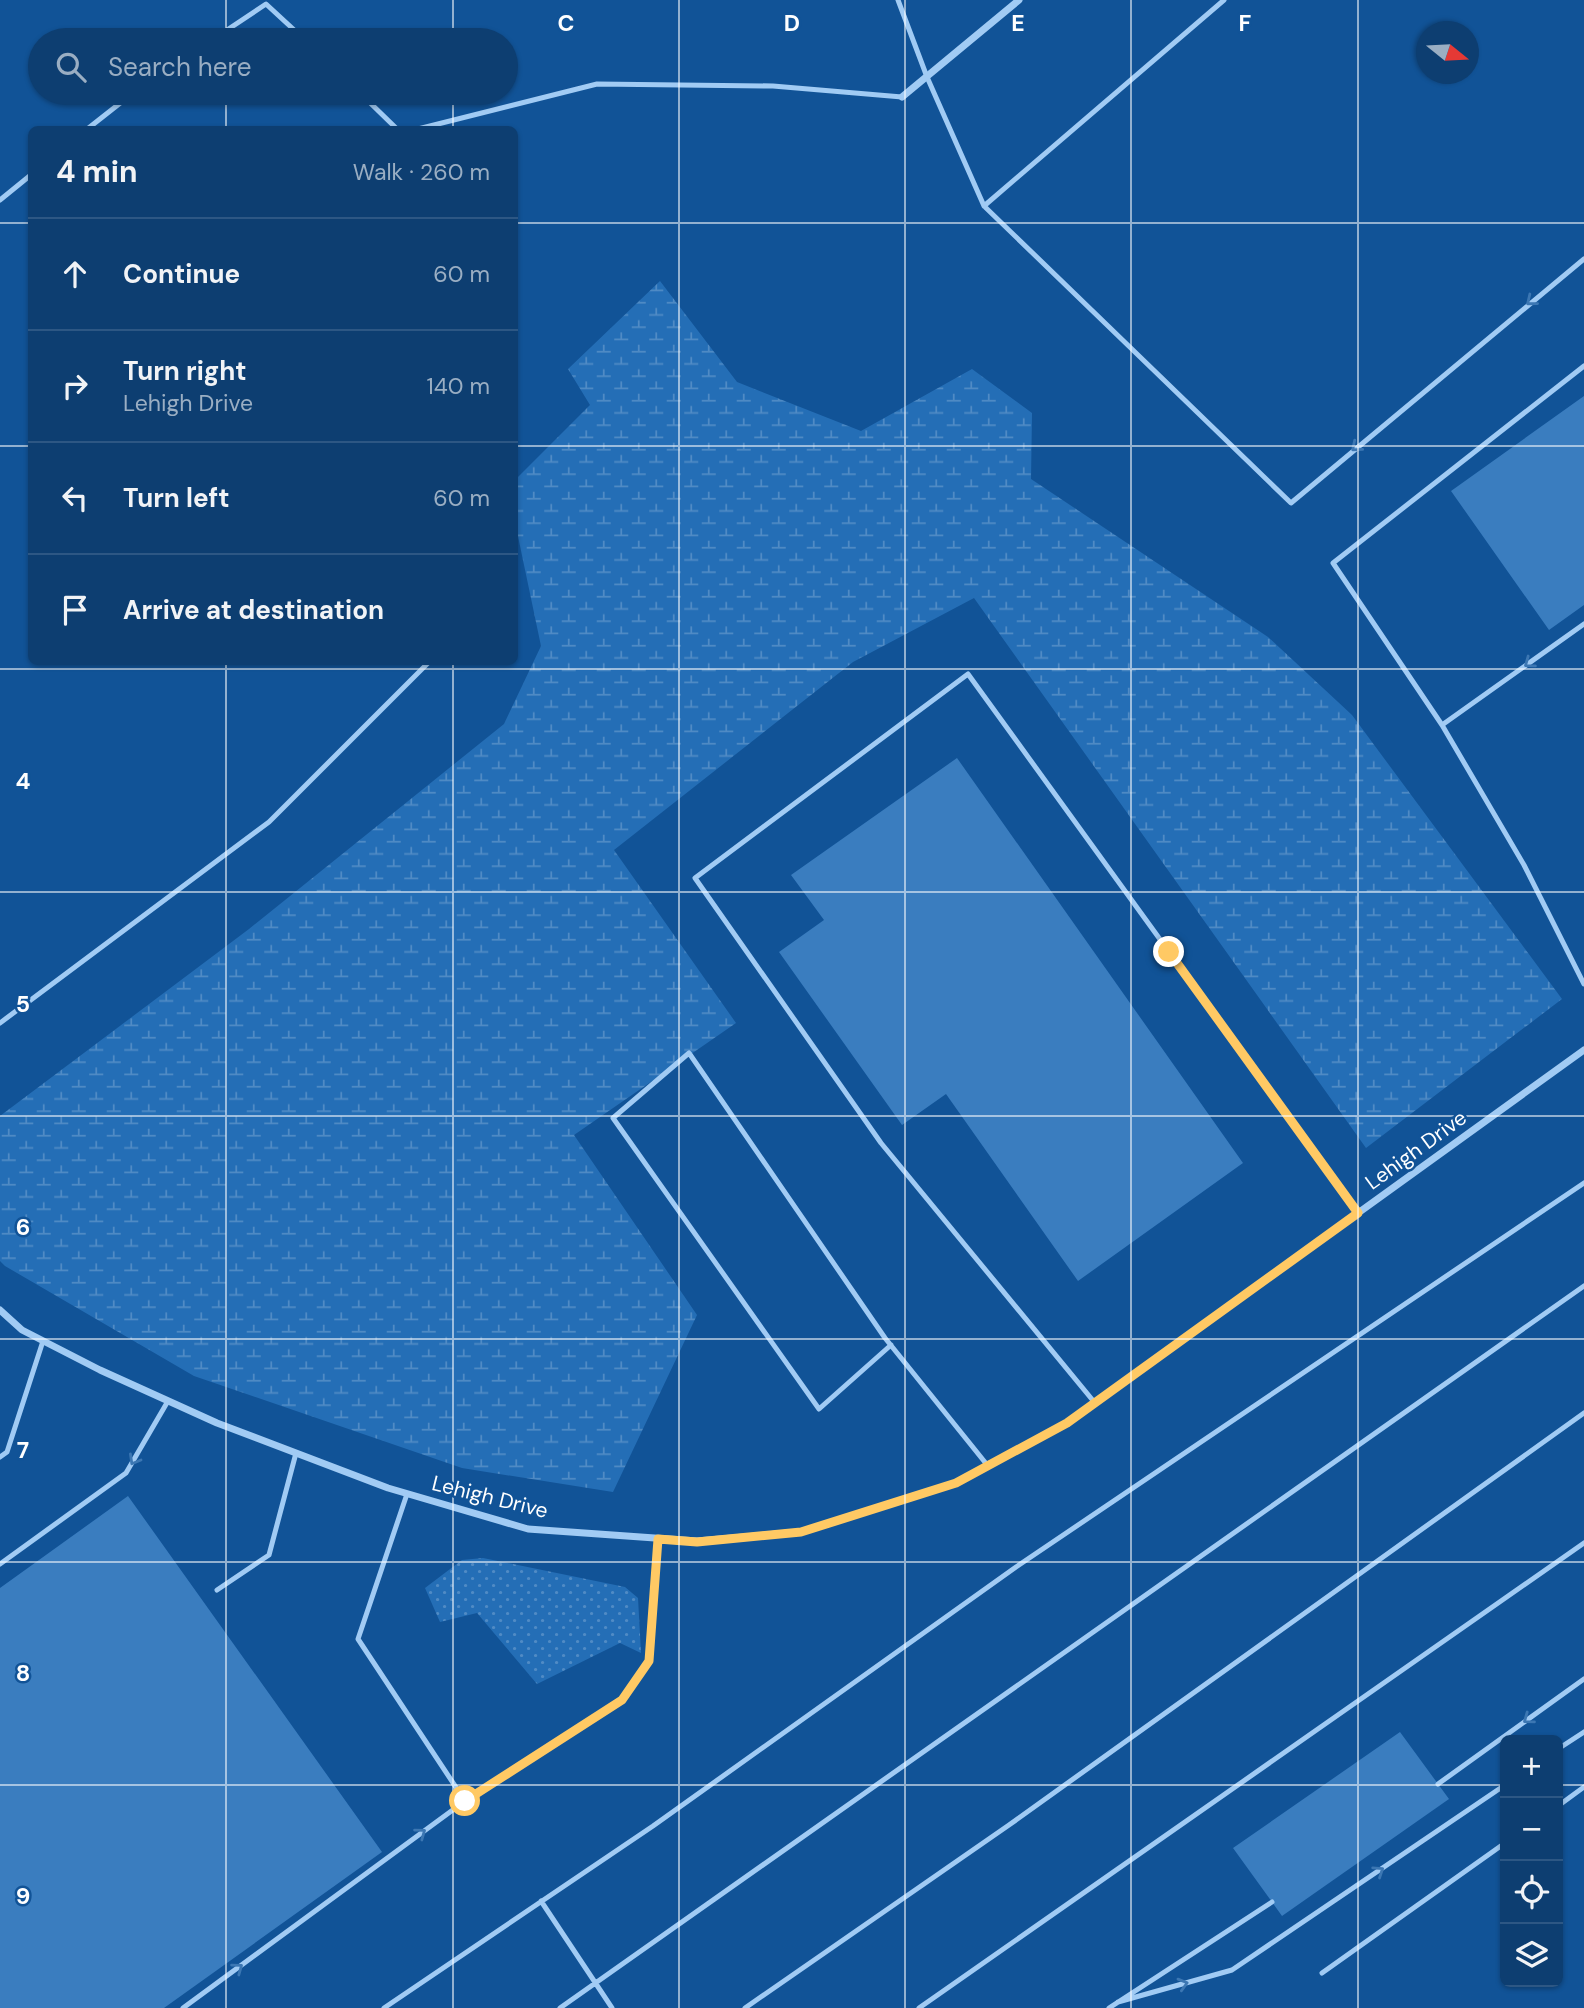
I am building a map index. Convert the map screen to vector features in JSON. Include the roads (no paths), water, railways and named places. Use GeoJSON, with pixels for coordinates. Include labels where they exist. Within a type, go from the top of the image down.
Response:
{"type":"FeatureCollection","features":[{"type":"Feature","properties":{"kind":"street"},"geometry":{"type":"LineString","coordinates":[[902,97],[1020,0]]}},
{"type":"Feature","properties":{"kind":"street","name":"Lehigh Drive"},"geometry":{"type":"LineString","coordinates":[[0,1310],[22,1330],[168,1401],[407,1494],[528,1529],[697,1542],[801,1532],[956,1483],[1067,1423],[1584,1050]]}},
{"type":"Feature","properties":{"kind":"lane"},"geometry":{"type":"LineString","coordinates":[[898,0],[926,77],[984,206],[1291,503],[1584,258]]}},
{"type":"Feature","properties":{"kind":"lane"},"geometry":{"type":"LineString","coordinates":[[984,206],[1224,0]]}},
{"type":"Feature","properties":{"kind":"lane"},"geometry":{"type":"LineString","coordinates":[[230,28],[266,4],[292,28]]}},
{"type":"Feature","properties":{"kind":"lane"},"geometry":{"type":"LineString","coordinates":[[518,104],[597,84],[773,86],[902,97]]}},
{"type":"Feature","properties":{"kind":"lane"},"geometry":{"type":"LineString","coordinates":[[91,126],[118,105]]}},
{"type":"Feature","properties":{"kind":"lane"},"geometry":{"type":"LineString","coordinates":[[372,105],[394,126]]}},
{"type":"Feature","properties":{"kind":"lane"},"geometry":{"type":"LineString","coordinates":[[430,126],[513,105]]}},
{"type":"Feature","properties":{"kind":"lane"},"geometry":{"type":"LineString","coordinates":[[0,200],[28,177]]}},
{"type":"Feature","properties":{"kind":"lane"},"geometry":{"type":"LineString","coordinates":[[1584,366],[1333,563],[1442,725],[1524,865],[1584,984]]}},
{"type":"Feature","properties":{"kind":"lane"},"geometry":{"type":"LineString","coordinates":[[1442,725],[1584,624]]}},
{"type":"Feature","properties":{"kind":"lane"},"geometry":{"type":"LineString","coordinates":[[0,1023],[269,822],[426,665]]}},
{"type":"Feature","properties":{"kind":"lane"},"geometry":{"type":"LineString","coordinates":[[1095,1403],[881,1143],[695,878],[968,674],[1358,1213]]}},
{"type":"Feature","properties":{"kind":"lane"},"geometry":{"type":"LineString","coordinates":[[891,1345],[819,1409],[613,1118],[689,1053],[891,1345],[988,1466]]}},
{"type":"Feature","properties":{"kind":"lane"},"geometry":{"type":"LineString","coordinates":[[384,2008],[653,1826],[1016,1567],[1584,1183]]}},
{"type":"Feature","properties":{"kind":"lane"},"geometry":{"type":"LineString","coordinates":[[560,2008],[1584,1286]]}},
{"type":"Feature","properties":{"kind":"lane"},"geometry":{"type":"LineString","coordinates":[[0,1457],[7,1452],[43,1341]]}},
{"type":"Feature","properties":{"kind":"lane"},"geometry":{"type":"LineString","coordinates":[[0,1564],[126,1474],[168,1401]]}},
{"type":"Feature","properties":{"kind":"lane"},"geometry":{"type":"LineString","coordinates":[[745,2008],[1009,1825],[1584,1413]]}},
{"type":"Feature","properties":{"kind":"lane"},"geometry":{"type":"LineString","coordinates":[[217,1590],[270,1555],[296,1453]]}},
{"type":"Feature","properties":{"kind":"lane"},"geometry":{"type":"LineString","coordinates":[[407,1494],[358,1639],[465,1801]]}},
{"type":"Feature","properties":{"kind":"lane"},"geometry":{"type":"LineString","coordinates":[[183,2008],[465,1801],[622,1700],[649,1661],[658,1539]]}},
{"type":"Feature","properties":{"kind":"lane"},"geometry":{"type":"LineString","coordinates":[[919,2008],[1584,1543]]}},
{"type":"Feature","properties":{"kind":"lane"},"geometry":{"type":"LineString","coordinates":[[1437,1784],[1584,1679]]}},
{"type":"Feature","properties":{"kind":"lane"},"geometry":{"type":"LineString","coordinates":[[1563,1746],[1584,1731]]}},
{"type":"Feature","properties":{"kind":"lane"},"geometry":{"type":"LineString","coordinates":[[1563,1802],[1584,1787]]}},
{"type":"Feature","properties":{"kind":"lane"},"geometry":{"type":"LineString","coordinates":[[1118,2002],[1232,1970],[1500,1788]]}},
{"type":"Feature","properties":{"kind":"lane"},"geometry":{"type":"LineString","coordinates":[[1322,1973],[1500,1847]]}},
{"type":"Feature","properties":{"kind":"lane"},"geometry":{"type":"LineString","coordinates":[[541,1901],[612,2008]]}},
{"type":"Feature","properties":{"kind":"lane"},"geometry":{"type":"LineString","coordinates":[[1109,2008],[1272,1902]]}}]}
